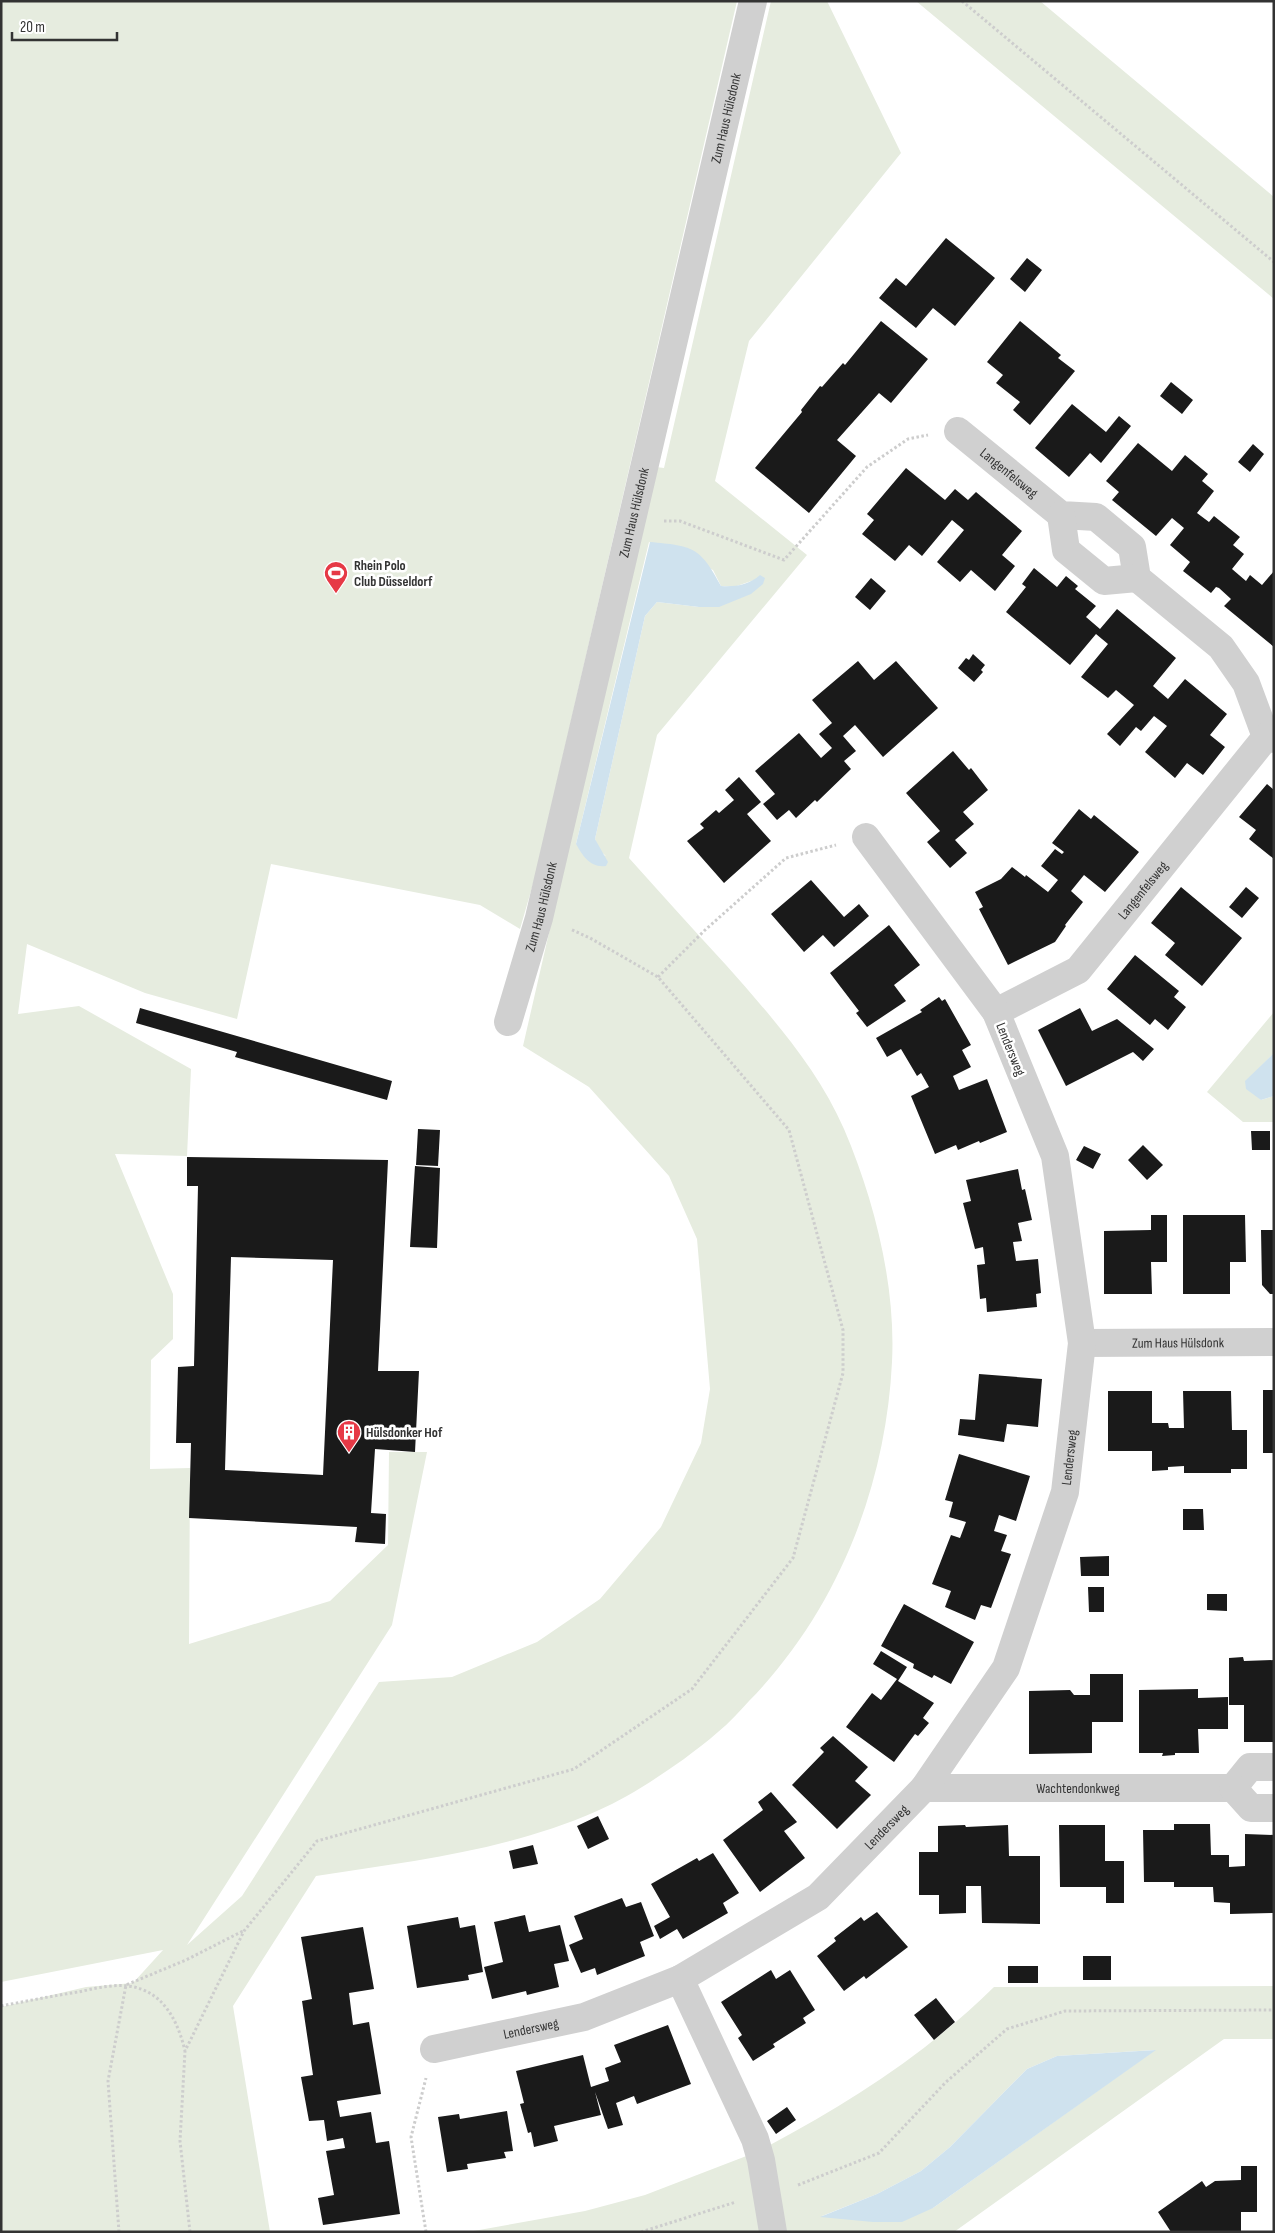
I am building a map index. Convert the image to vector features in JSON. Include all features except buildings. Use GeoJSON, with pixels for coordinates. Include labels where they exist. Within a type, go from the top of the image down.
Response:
{"type":"FeatureCollection","features":[{"type":"Feature","properties":{"kind":"street","name":"Zum Haus Hülsdonk"},"geometry":{"type":"LineString","coordinates":[[508,1022],[539,918],[753,1]]}},
{"type":"Feature","properties":{"kind":"street","name":"Langenfelsweg"},"geometry":{"type":"LineString","coordinates":[[958,431],[1061,515]]}},
{"type":"Feature","properties":{"kind":"street"},"geometry":{"type":"LineString","coordinates":[[1061,515],[1096,517],[1132,547],[1137,578],[1104,581],[1066,550],[1061,515]]}},
{"type":"Feature","properties":{"kind":"street","name":"Langenfelsweg"},"geometry":{"type":"LineString","coordinates":[[996,1012],[1078,970],[1270,738],[1246,683],[1221,647],[1137,578]]}},
{"type":"Feature","properties":{"kind":"street","name":"Lendersweg"},"geometry":{"type":"LineString","coordinates":[[434,2049],[584,2016],[680,1979],[818,1897],[924,1788],[1006,1668],[1065,1492],[1082,1343],[1055,1156],[996,1012],[866,837]]}},
{"type":"Feature","properties":{"kind":"street","name":"Zum Haus Hülsdonk"},"geometry":{"type":"LineString","coordinates":[[1082,1343],[1274,1342]]}},
{"type":"Feature","properties":{"kind":"street"},"geometry":{"type":"LineString","coordinates":[[1274,1767],[1250,1767],[1233,1788],[1251,1808],[1274,1808]]}},
{"type":"Feature","properties":{"kind":"street","name":"Wachtendonkweg"},"geometry":{"type":"LineString","coordinates":[[924,1788],[1233,1788]]}},
{"type":"Feature","properties":{"kind":"street"},"geometry":{"type":"LineString","coordinates":[[680,1979],[754,2139],[761,2160],[773,2232]]}},
{"type":"Feature","properties":{"kind":"path"},"geometry":{"type":"LineString","coordinates":[[962,1],[1274,262]]}},
{"type":"Feature","properties":{"kind":"path"},"geometry":{"type":"LineString","coordinates":[[631,519],[680,521],[784,560],[867,467],[908,439],[958,431]]}},
{"type":"Feature","properties":{"kind":"path"},"geometry":{"type":"LineString","coordinates":[[658,977],[704,931],[786,858],[866,837]]}},
{"type":"Feature","properties":{"kind":"path"},"geometry":{"type":"LineString","coordinates":[[185,2051],[244,1931],[317,1841],[574,1769],[692,1688],[793,1558],[842,1373],[843,1330],[790,1130],[658,977],[590,938],[539,918]]}},
{"type":"Feature","properties":{"kind":"path"},"geometry":{"type":"LineString","coordinates":[[1,2006],[126,1985],[186,1960],[244,1931]]}},
{"type":"Feature","properties":{"kind":"path"},"geometry":{"type":"LineString","coordinates":[[126,1985],[149,1994],[165,2006],[178,2025],[185,2051],[180,2141],[190,2232]]}},
{"type":"Feature","properties":{"kind":"path"},"geometry":{"type":"LineString","coordinates":[[119,2232],[108,2081],[126,1985]]}},
{"type":"Feature","properties":{"kind":"path"},"geometry":{"type":"LineString","coordinates":[[642,2232],[791,2187],[879,2153],[946,2082],[1007,2029],[1065,2010],[1274,2010]]}},
{"type":"Feature","properties":{"kind":"path"},"geometry":{"type":"LineString","coordinates":[[426,2232],[410,2136],[434,2049]]}},
{"type":"Feature","properties":{"kind":"shaded area"},"geometry":{"type":"Polygon","coordinates":[[[1,1],[737,1],[535,877],[520,929],[480,905],[271,864],[237,1019],[145,993],[27,944],[18,1014],[79,1006],[191,1069],[187,1156],[115,1154],[173,1294],[173,1339],[151,1360],[150,1469],[190,1468],[189,1644],[330,1601],[388,1545],[389,1452],[427,1452],[392,1625],[187,1945],[242,1896],[379,1682],[452,1677],[537,1642],[600,1599],[661,1527],[701,1443],[710,1389],[697,1239],[669,1176],[589,1087],[523,1046],[656,467],[664,468],[771,1],[827,1],[901,153],[749,341],[715,481],[807,555],[657,735],[629,858],[726,965],[791,1042],[833,1106],[865,1184],[881,1243],[886,1273],[890,1303],[892,1362],[888,1409],[880,1455],[851,1545],[831,1587],[808,1628],[780,1666],[722,1729],[684,1759],[642,1787],[597,1811],[563,1825],[528,1836],[459,1853],[316,1876],[233,2006],[270,2232],[1,2232],[1,2007],[86,1987],[133,1983],[163,1950],[1,1982],[1,1]],[[649,542],[576,844],[606,856],[600,851],[595,839],[645,616],[657,602],[699,607],[754,580],[734,587],[721,586],[713,570],[649,542]]]}},
{"type":"Feature","properties":{"kind":"shaded area"},"geometry":{"type":"Polygon","coordinates":[[[916,1],[1040,1],[1274,197],[1274,299],[916,1]]]}},
{"type":"Feature","properties":{"kind":"shaded area"},"geometry":{"type":"Polygon","coordinates":[[[1274,1012],[1274,1053],[1246,1082],[1261,1100],[1274,1096],[1274,1122],[1243,1122],[1207,1092],[1274,1012]]]}},
{"type":"Feature","properties":{"kind":"shaded area"},"geometry":{"type":"Polygon","coordinates":[[[1274,1986],[1274,2039],[1224,2039],[954,2232],[784,2232],[770,2145],[830,2111],[888,2074],[943,2033],[994,1987],[1274,1986]],[[1155,2050],[1057,2056],[1027,2069],[950,2147],[921,2171],[877,2194],[822,2216],[933,2208],[1155,2050]]]}},
{"type":"Feature","properties":{"kind":"shaded area"},"geometry":{"type":"Polygon","coordinates":[[[749,2155],[761,2232],[468,2232],[585,2211],[645,2195],[749,2155]]]}},
{"type":"Feature","properties":{"kind":"water"},"geometry":{"type":"Polygon","coordinates":[[[650,542],[676,545],[693,550],[707,563],[721,586],[742,585],[760,575],[765,578],[763,584],[751,594],[719,607],[699,607],[657,602],[645,616],[595,839],[608,862],[606,866],[600,866],[591,863],[581,853],[576,844],[650,542]]]}},
{"type":"Feature","properties":{"kind":"water"},"geometry":{"type":"Polygon","coordinates":[[[1274,1053],[1274,1096],[1261,1100],[1246,1089],[1245,1081],[1274,1053]]]}},
{"type":"Feature","properties":{"kind":"water"},"geometry":{"type":"Polygon","coordinates":[[[1156,2050],[933,2208],[902,2222],[873,2222],[820,2217],[877,2194],[921,2171],[950,2147],[1027,2069],[1057,2056],[1156,2050]]]}},
{"type":"Feature","properties":{"kind":"place","name":"Rhein Polo Club Düsseldorf"},"geometry":{"type":"Point","coordinates":[336,594]}},
{"type":"Feature","properties":{"kind":"place","name":"Hülsdonker Hof"},"geometry":{"type":"Point","coordinates":[349,1453]}}]}
